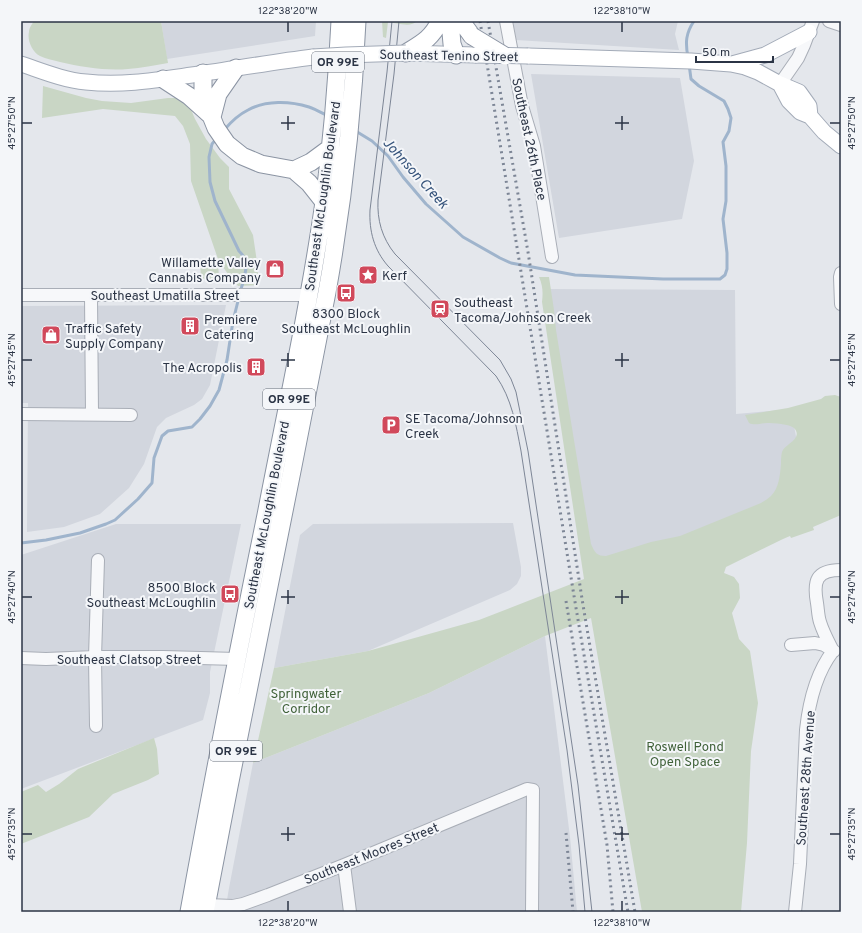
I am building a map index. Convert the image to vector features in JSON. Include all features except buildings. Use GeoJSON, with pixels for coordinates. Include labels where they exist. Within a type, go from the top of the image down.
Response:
{"type":"FeatureCollection","features":[{"type":"Feature","properties":{"kind":"highway","name":"Southeast McLoughlin Boulevard"},"geometry":{"type":"LineString","coordinates":[[189,912],[223,725],[309,295],[324,202],[335,104],[340,21]]}},
{"type":"Feature","properties":{"kind":"highway","name":"Southeast McLoughlin Boulevard"},"geometry":{"type":"LineString","coordinates":[[206,909],[233,763],[324,305],[346,156],[351,112],[357,21]]}},
{"type":"Feature","properties":{"kind":"highway"},"geometry":{"type":"LineString","coordinates":[[406,53],[431,36],[440,21]]}},
{"type":"Feature","properties":{"kind":"highway"},"geometry":{"type":"LineString","coordinates":[[450,21],[452,44],[456,55]]}},
{"type":"Feature","properties":{"kind":"highway"},"geometry":{"type":"LineString","coordinates":[[461,21],[472,36],[505,56]]}},
{"type":"Feature","properties":{"kind":"highway"},"geometry":{"type":"LineString","coordinates":[[212,117],[218,94],[236,68]]}},
{"type":"Feature","properties":{"kind":"highway"},"geometry":{"type":"LineString","coordinates":[[203,73],[204,96],[216,128],[231,148],[242,156],[261,164],[294,170],[309,183],[324,202]]}},
{"type":"Feature","properties":{"kind":"highway"},"geometry":{"type":"LineString","coordinates":[[163,79],[189,96],[212,117]]}},
{"type":"Feature","properties":{"kind":"highway"},"geometry":{"type":"LineString","coordinates":[[294,170],[311,162],[330,148]]}},
{"type":"Feature","properties":{"kind":"main road"},"geometry":{"type":"LineString","coordinates":[[731,64],[765,55],[811,27]]}},
{"type":"Feature","properties":{"kind":"main road","name":"Southeast Tenino Street"},"geometry":{"type":"LineString","coordinates":[[21,64],[49,74],[84,82],[102,84],[163,79],[313,57],[406,53],[528,56],[713,62],[731,64],[758,72],[780,84]]}},
{"type":"Feature","properties":{"kind":"main road"},"geometry":{"type":"LineString","coordinates":[[780,84],[789,101],[800,112],[810,116],[824,132],[841,146]]}},
{"type":"Feature","properties":{"kind":"street","name":"Southeast 26th Place"},"geometry":{"type":"LineString","coordinates":[[506,21],[522,106],[534,146],[552,257]]}},
{"type":"Feature","properties":{"kind":"street"},"geometry":{"type":"LineString","coordinates":[[829,21],[841,26]]}},
{"type":"Feature","properties":{"kind":"street"},"geometry":{"type":"LineString","coordinates":[[780,84],[798,58],[811,27]]}},
{"type":"Feature","properties":{"kind":"street"},"geometry":{"type":"LineString","coordinates":[[841,273],[841,304]]}},
{"type":"Feature","properties":{"kind":"street","name":"Southeast Umatilla Street"},"geometry":{"type":"LineString","coordinates":[[21,295],[309,295]]}},
{"type":"Feature","properties":{"kind":"street"},"geometry":{"type":"LineString","coordinates":[[91,296],[92,414]]}},
{"type":"Feature","properties":{"kind":"street"},"geometry":{"type":"LineString","coordinates":[[21,414],[131,415]]}},
{"type":"Feature","properties":{"kind":"street"},"geometry":{"type":"LineString","coordinates":[[96,726],[95,657],[98,560]]}},
{"type":"Feature","properties":{"kind":"street"},"geometry":{"type":"LineString","coordinates":[[837,651],[820,621],[815,591],[816,581],[819,577],[824,573],[834,570],[841,570]]}},
{"type":"Feature","properties":{"kind":"street"},"geometry":{"type":"LineString","coordinates":[[791,645],[820,643],[837,651]]}},
{"type":"Feature","properties":{"kind":"street","name":"Southeast 28th Avenue"},"geometry":{"type":"LineString","coordinates":[[796,912],[808,713],[821,669],[826,660],[837,651]]}},
{"type":"Feature","properties":{"kind":"street","name":"Southeast Clatsop Street"},"geometry":{"type":"LineString","coordinates":[[21,658],[46,660],[95,657],[237,659]]}},
{"type":"Feature","properties":{"kind":"street","name":"Southeast Moores Street"},"geometry":{"type":"LineString","coordinates":[[206,909],[244,904],[344,866],[527,788],[533,790],[532,912]]}},
{"type":"Feature","properties":{"kind":"street"},"geometry":{"type":"LineString","coordinates":[[344,866],[350,912]]}},
{"type":"Feature","properties":{"kind":"shaded area"},"geometry":{"type":"Polygon","coordinates":[[[161,21],[316,21],[315,36],[167,59],[161,21]]]}},
{"type":"Feature","properties":{"kind":"shaded area"},"geometry":{"type":"Polygon","coordinates":[[[513,21],[678,21],[675,34],[679,50],[516,40],[513,21]]]}},
{"type":"Feature","properties":{"kind":"shaded area"},"geometry":{"type":"Polygon","coordinates":[[[531,74],[680,78],[694,161],[682,219],[559,238],[531,74]]]}},
{"type":"Feature","properties":{"kind":"shaded area"},"geometry":{"type":"Polygon","coordinates":[[[548,289],[735,290],[736,414],[791,409],[806,492],[593,576],[548,289]]]}},
{"type":"Feature","properties":{"kind":"shaded area"},"geometry":{"type":"Polygon","coordinates":[[[226,305],[210,385],[202,399],[194,405],[166,418],[157,427],[144,464],[129,488],[100,514],[64,527],[27,532],[28,403],[21,403],[21,306],[226,305]]]}},
{"type":"Feature","properties":{"kind":"shaded area"},"geometry":{"type":"Polygon","coordinates":[[[513,523],[521,567],[521,576],[517,584],[510,590],[368,651],[274,668],[300,535],[313,524],[513,523]]]}},
{"type":"Feature","properties":{"kind":"shaded area"},"geometry":{"type":"Polygon","coordinates":[[[116,524],[241,524],[210,672],[210,693],[203,720],[21,789],[21,555],[116,524]]]}},
{"type":"Feature","properties":{"kind":"shaded area"},"geometry":{"type":"Polygon","coordinates":[[[545,636],[570,837],[577,912],[225,912],[253,763],[429,693],[545,636]]]}},
{"type":"Feature","properties":{"kind":"green space"},"geometry":{"type":"Polygon","coordinates":[[[34,21],[161,21],[168,63],[133,69],[111,69],[94,68],[45,58],[37,54],[32,49],[29,42],[29,31],[34,21]]]}},
{"type":"Feature","properties":{"kind":"green space"},"geometry":{"type":"Polygon","coordinates":[[[382,21],[417,21],[408,25],[388,22],[386,38],[383,37],[382,21]]]}},
{"type":"Feature","properties":{"kind":"green space"},"geometry":{"type":"Polygon","coordinates":[[[43,86],[102,101],[131,103],[178,98],[190,107],[206,139],[220,158],[229,167],[229,189],[253,235],[259,285],[238,286],[218,260],[219,279],[201,279],[200,260],[218,259],[191,181],[190,144],[183,126],[175,116],[103,109],[42,118],[43,86]]]}},
{"type":"Feature","properties":{"kind":"green space"},"geometry":{"type":"Polygon","coordinates":[[[539,277],[549,277],[556,330],[591,544],[598,555],[606,556],[651,542],[680,536],[766,500],[774,493],[779,481],[782,452],[797,435],[794,428],[785,425],[770,423],[751,424],[745,415],[788,408],[821,399],[825,396],[835,395],[841,397],[841,515],[813,527],[814,530],[791,538],[790,536],[726,567],[724,573],[734,577],[739,584],[740,598],[732,613],[739,639],[750,651],[758,703],[751,751],[747,843],[741,912],[642,912],[591,618],[545,636],[429,693],[253,763],[274,668],[368,651],[479,620],[584,579],[542,302],[542,286],[539,277]]]}},
{"type":"Feature","properties":{"kind":"green space"},"geometry":{"type":"Polygon","coordinates":[[[154,738],[157,749],[159,774],[113,794],[89,817],[21,844],[21,792],[38,785],[46,792],[78,769],[154,738]]]}},
{"type":"Feature","properties":{"kind":"waterway","name":"Johnson Creek"},"geometry":{"type":"LineString","coordinates":[[688,57],[687,38],[694,21]]}},
{"type":"Feature","properties":{"kind":"waterway","name":"Johnson Creek"},"geometry":{"type":"LineString","coordinates":[[354,130],[372,141],[388,156],[403,177],[426,204],[463,237],[511,263],[575,275],[663,279],[720,279],[725,275],[727,269],[727,253],[723,219],[726,201],[726,166],[723,142],[729,131],[731,118],[724,101],[699,86],[691,79],[689,64]]}},
{"type":"Feature","properties":{"kind":"waterway","name":"Johnson Creek"},"geometry":{"type":"LineString","coordinates":[[225,129],[236,118],[262,104],[278,102],[302,105],[328,116]]}},
{"type":"Feature","properties":{"kind":"waterway","name":"Johnson Creek"},"geometry":{"type":"LineString","coordinates":[[217,138],[212,144],[209,157],[210,182],[215,201],[239,251],[246,262],[245,274],[240,292]]}},
{"type":"Feature","properties":{"kind":"waterway","name":"Johnson Creek"},"geometry":{"type":"LineString","coordinates":[[21,543],[46,540],[80,533],[106,524],[115,520],[138,499],[152,483],[154,458],[162,436],[168,431],[192,427],[210,406],[219,390],[227,360],[233,321],[239,297]]}},
{"type":"Feature","properties":{"kind":"tram line"},"geometry":{"type":"LineString","coordinates":[[392,21],[370,210],[370,225],[373,240],[383,260],[388,266],[496,376],[506,394],[513,412],[521,451],[567,750],[579,845],[585,912]]}},
{"type":"Feature","properties":{"kind":"tram line"},"geometry":{"type":"LineString","coordinates":[[399,21],[394,74],[378,200],[378,215],[381,228],[390,248],[500,360],[511,379],[516,392],[528,451],[578,785],[592,912]]}},
{"type":"Feature","properties":{"kind":"railway"},"geometry":{"type":"LineString","coordinates":[[480,21],[576,608],[628,912]]}},
{"type":"Feature","properties":{"kind":"railway"},"geometry":{"type":"LineString","coordinates":[[488,21],[528,252],[583,605],[635,912]]}},
{"type":"Feature","properties":{"kind":"railway"},"geometry":{"type":"LineString","coordinates":[[566,601],[607,845],[613,912]]}},
{"type":"Feature","properties":{"kind":"railway"},"geometry":{"type":"LineString","coordinates":[[566,833],[573,912]]}},
{"type":"Feature","properties":{"kind":"place","name":"Willamette Valley Cannabis Company"},"geometry":{"type":"Point","coordinates":[275,269]}},
{"type":"Feature","properties":{"kind":"place","name":"Kerf"},"geometry":{"type":"Point","coordinates":[368,275]}},
{"type":"Feature","properties":{"kind":"place","name":"8300 Block Southeast McLoughlin"},"geometry":{"type":"Point","coordinates":[346,293]}},
{"type":"Feature","properties":{"kind":"place","name":"Southeast Tacoma/Johnson Creek"},"geometry":{"type":"Point","coordinates":[440,309]}},
{"type":"Feature","properties":{"kind":"place","name":"Premiere Catering"},"geometry":{"type":"Point","coordinates":[190,326]}},
{"type":"Feature","properties":{"kind":"place","name":"Traffic Safety Supply Company"},"geometry":{"type":"Point","coordinates":[51,335]}},
{"type":"Feature","properties":{"kind":"place","name":"The Acropolis"},"geometry":{"type":"Point","coordinates":[256,367]}},
{"type":"Feature","properties":{"kind":"place","name":"SE Tacoma/Johnson Creek"},"geometry":{"type":"Point","coordinates":[391,425]}},
{"type":"Feature","properties":{"kind":"place","name":"8500 Block Southeast McLoughlin"},"geometry":{"type":"Point","coordinates":[230,594]}},
{"type":"Feature","properties":{"kind":"park label","name":"Springwater Corridor"},"geometry":{"type":"Point","coordinates":[306,700]}},
{"type":"Feature","properties":{"kind":"park label","name":"Roswell Pond Open Space"},"geometry":{"type":"Point","coordinates":[685,754]}}]}
